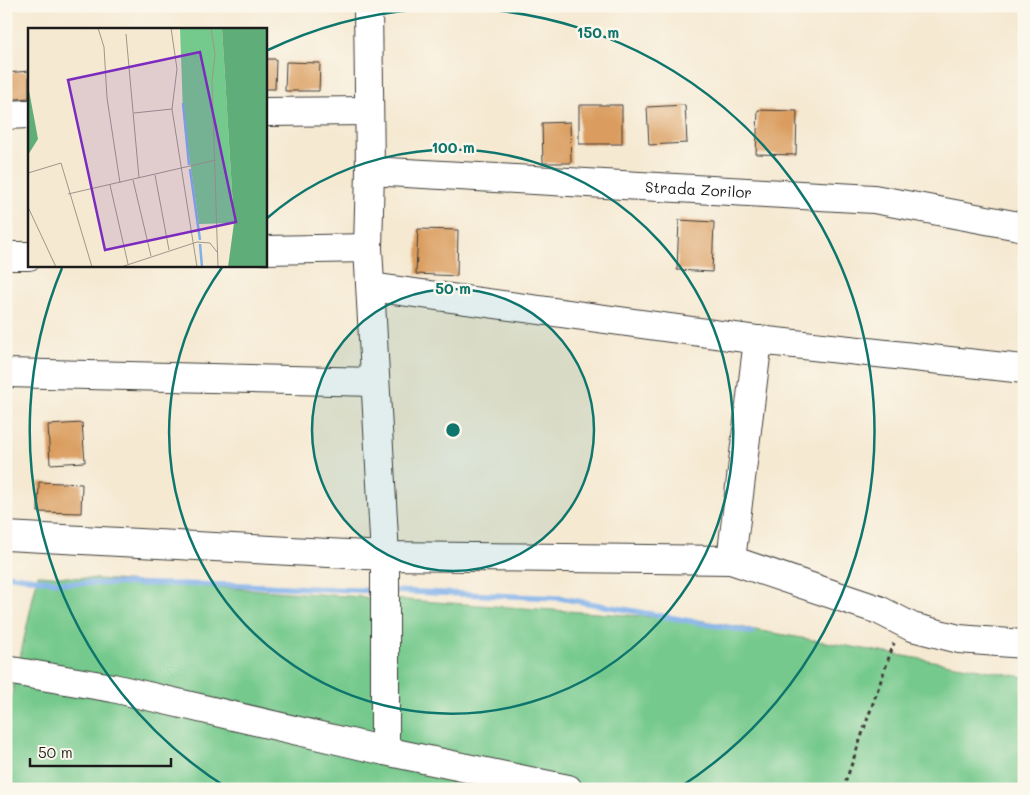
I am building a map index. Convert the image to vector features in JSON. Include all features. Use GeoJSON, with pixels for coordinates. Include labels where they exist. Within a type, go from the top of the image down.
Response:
{"type":"FeatureCollection","features":[{"type":"Feature","properties":{"kind":"street"},"geometry":{"type":"LineString","coordinates":[[368,6],[370,171],[368,248],[385,568],[385,751]]}},
{"type":"Feature","properties":{"kind":"street"},"geometry":{"type":"LineString","coordinates":[[266,112],[369,111]]}},
{"type":"Feature","properties":{"kind":"street"},"geometry":{"type":"LineString","coordinates":[[6,115],[28,114]]}},
{"type":"Feature","properties":{"kind":"street","name":"Strada Zorilor"},"geometry":{"type":"LineString","coordinates":[[370,171],[874,199],[1024,227]]}},
{"type":"Feature","properties":{"kind":"street"},"geometry":{"type":"LineString","coordinates":[[266,250],[368,248]]}},
{"type":"Feature","properties":{"kind":"street"},"geometry":{"type":"LineString","coordinates":[[6,256],[28,256]]}},
{"type":"Feature","properties":{"kind":"street"},"geometry":{"type":"LineString","coordinates":[[371,287],[758,340],[1024,369]]}},
{"type":"Feature","properties":{"kind":"street"},"geometry":{"type":"LineString","coordinates":[[731,560],[758,340]]}},
{"type":"Feature","properties":{"kind":"street"},"geometry":{"type":"LineString","coordinates":[[6,373],[375,382]]}},
{"type":"Feature","properties":{"kind":"street"},"geometry":{"type":"LineString","coordinates":[[6,536],[385,568],[731,560],[879,610],[912,627],[959,639],[1024,644]]}},
{"type":"Feature","properties":{"kind":"street"},"geometry":{"type":"LineString","coordinates":[[6,670],[113,688],[385,751],[568,789]]}},
{"type":"Feature","properties":{"kind":"path"},"geometry":{"type":"LineString","coordinates":[[843,789],[901,621]]}},
{"type":"Feature","properties":{"kind":"green space"},"geometry":{"type":"Polygon","coordinates":[[[38,575],[699,620],[1024,677],[1024,789],[41,789],[6,783],[6,721],[38,575]]]}},
{"type":"Feature","properties":{"kind":"building"},"geometry":{"type":"Polygon","coordinates":[[[266,59],[276,59],[275,89],[266,89],[266,59]]]}},
{"type":"Feature","properties":{"kind":"building"},"geometry":{"type":"Polygon","coordinates":[[[286,62],[320,63],[319,91],[285,91],[286,62]]]}},
{"type":"Feature","properties":{"kind":"building"},"geometry":{"type":"Polygon","coordinates":[[[28,71],[28,98],[6,100],[6,73],[28,71]]]}},
{"type":"Feature","properties":{"kind":"building"},"geometry":{"type":"Polygon","coordinates":[[[579,105],[622,105],[622,144],[579,144],[579,105]]]}},
{"type":"Feature","properties":{"kind":"building"},"geometry":{"type":"Polygon","coordinates":[[[685,105],[687,143],[649,145],[647,107],[685,105]]]}},
{"type":"Feature","properties":{"kind":"building"},"geometry":{"type":"Polygon","coordinates":[[[758,110],[797,111],[796,155],[756,154],[758,110]]]}},
{"type":"Feature","properties":{"kind":"building"},"geometry":{"type":"Polygon","coordinates":[[[570,122],[571,163],[543,163],[542,123],[570,122]]]}},
{"type":"Feature","properties":{"kind":"building"},"geometry":{"type":"Polygon","coordinates":[[[679,220],[714,222],[712,272],[677,270],[679,220]]]}},
{"type":"Feature","properties":{"kind":"building"},"geometry":{"type":"Polygon","coordinates":[[[418,229],[458,230],[457,276],[416,274],[418,229]]]}},
{"type":"Feature","properties":{"kind":"building"},"geometry":{"type":"Polygon","coordinates":[[[82,423],[85,462],[50,464],[48,425],[82,423]]]}},
{"type":"Feature","properties":{"kind":"building"},"geometry":{"type":"Polygon","coordinates":[[[39,482],[82,484],[81,513],[38,512],[39,482]]]}},
{"type":"Feature","properties":{"kind":"waterway"},"geometry":{"type":"LineString","coordinates":[[6,575],[64,583],[240,585],[378,591]]}},
{"type":"Feature","properties":{"kind":"waterway"},"geometry":{"type":"LineString","coordinates":[[392,591],[560,598],[752,632]]}}]}
